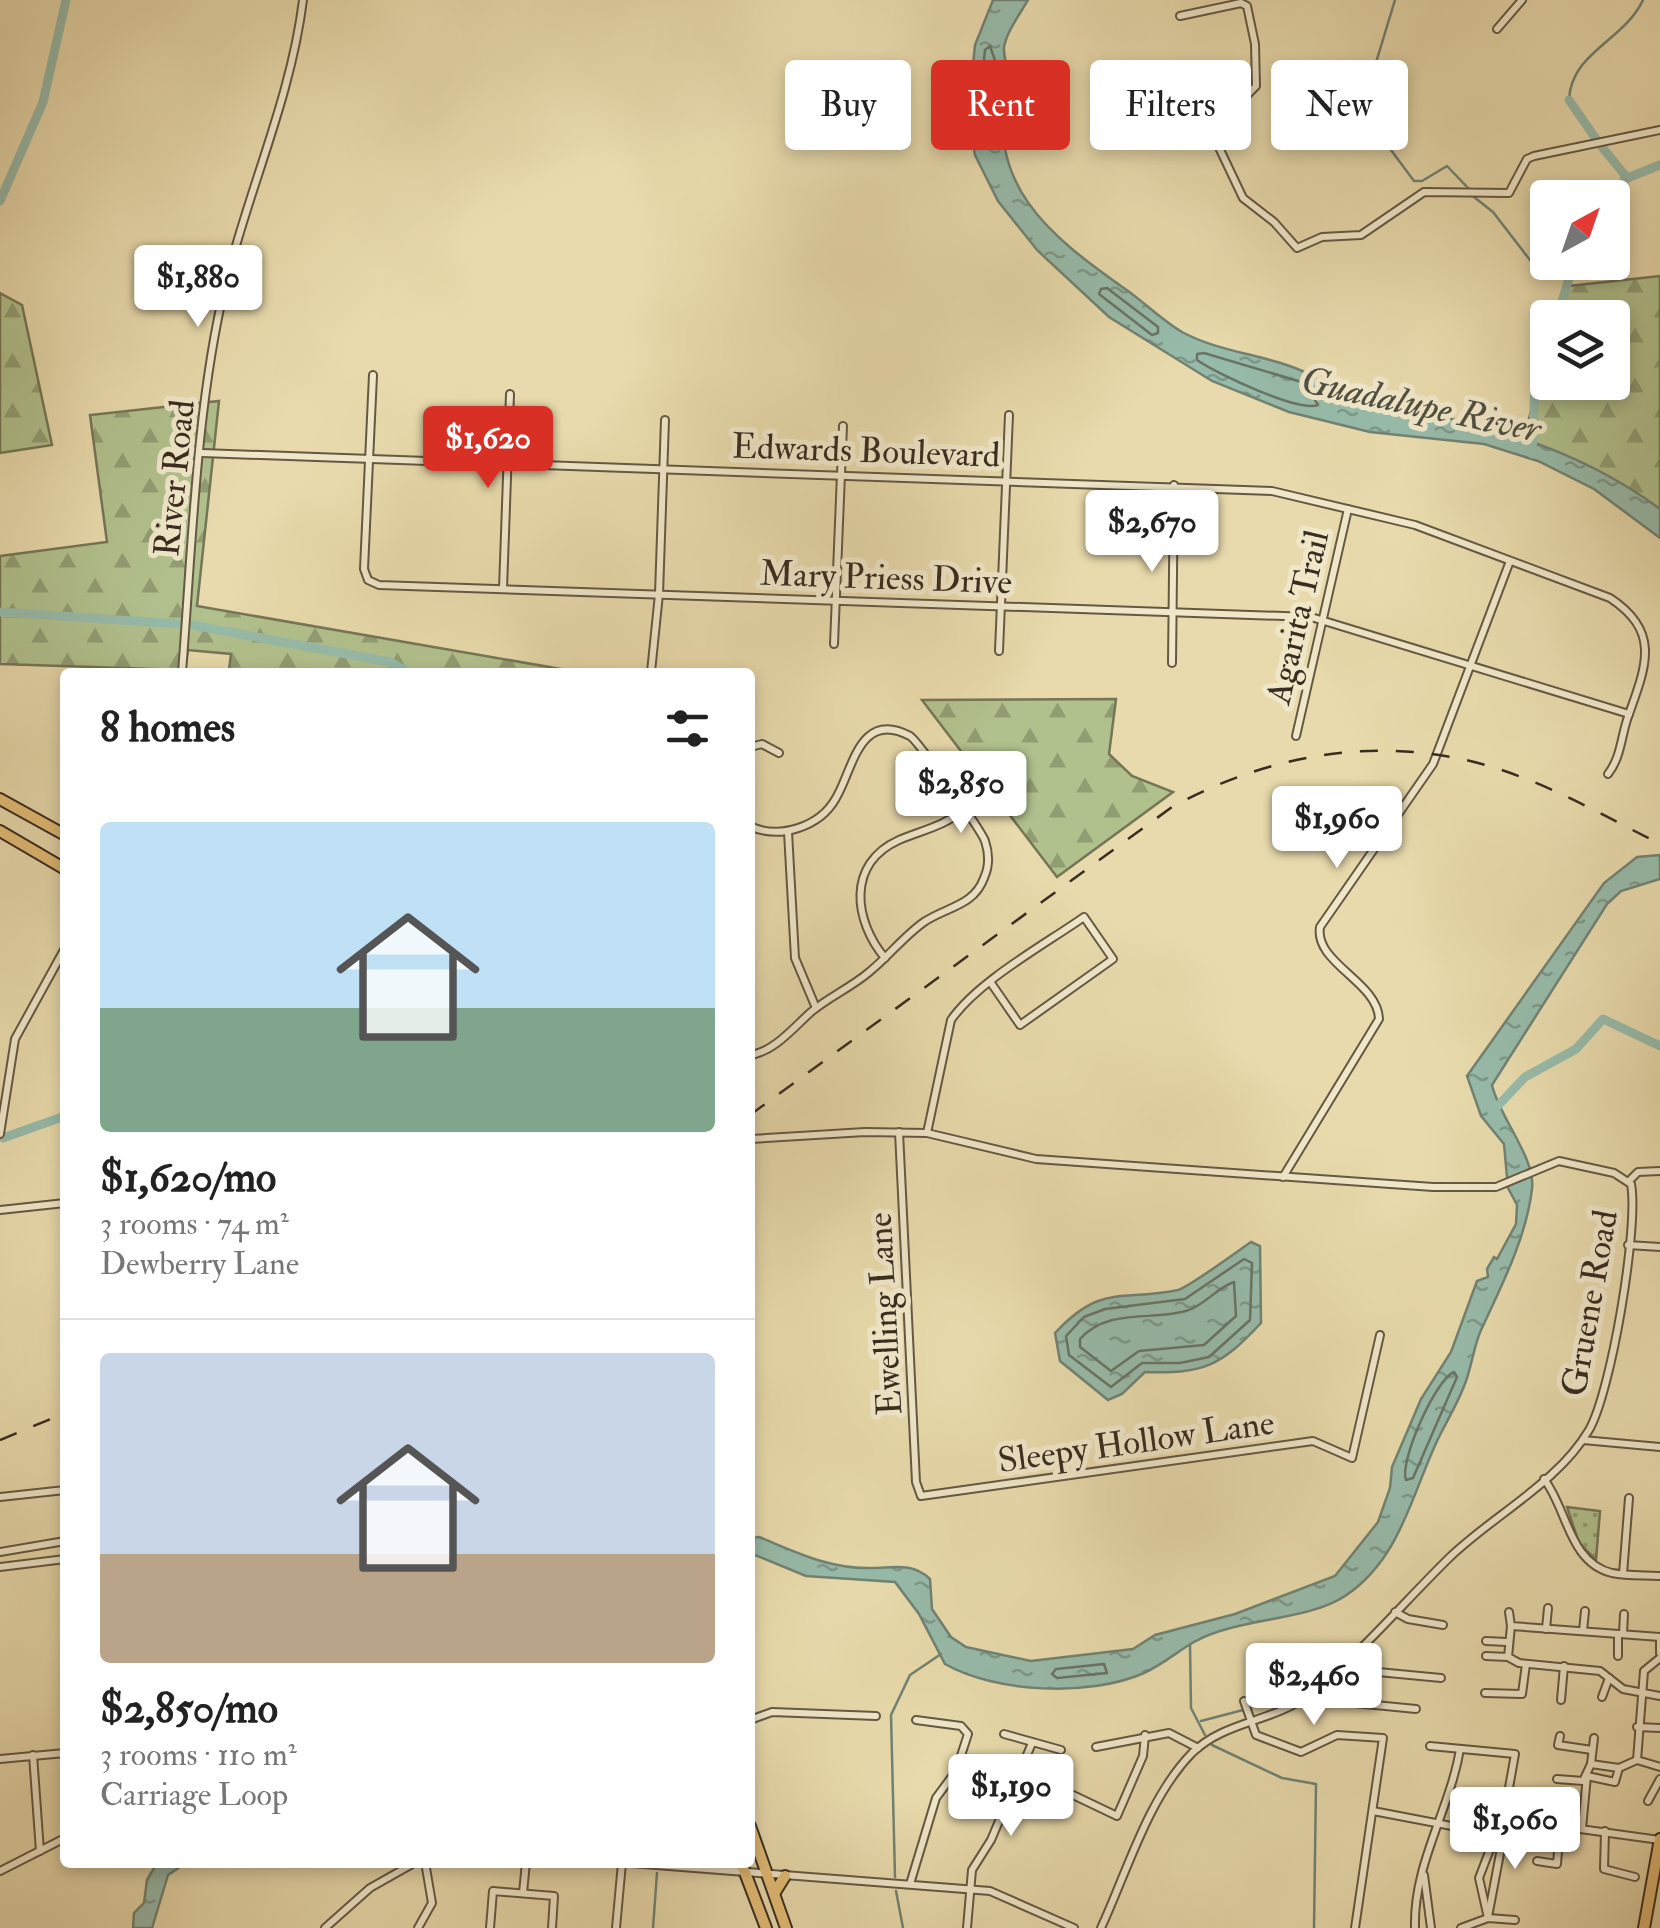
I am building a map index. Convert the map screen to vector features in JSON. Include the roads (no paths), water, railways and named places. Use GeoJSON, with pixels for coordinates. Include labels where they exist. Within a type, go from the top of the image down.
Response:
{"type":"FeatureCollection","features":[{"type":"Feature","properties":{"kind":"main road"},"geometry":{"type":"LineString","coordinates":[[0,799],[60,832]]}},
{"type":"Feature","properties":{"kind":"main road"},"geometry":{"type":"LineString","coordinates":[[0,831],[60,866]]}},
{"type":"Feature","properties":{"kind":"main road"},"geometry":{"type":"LineString","coordinates":[[1644,1928],[1655,1897],[1660,1839]]}},
{"type":"Feature","properties":{"kind":"main road"},"geometry":{"type":"LineString","coordinates":[[755,1840],[786,1928]]}},
{"type":"Feature","properties":{"kind":"main road"},"geometry":{"type":"LineString","coordinates":[[743,1868],[766,1928]]}},
{"type":"Feature","properties":{"kind":"main road"},"geometry":{"type":"LineString","coordinates":[[774,1893],[786,1876]]}},
{"type":"Feature","properties":{"kind":"street","name":"River Road"},"geometry":{"type":"LineString","coordinates":[[182,668],[202,453],[224,288],[292,59],[304,0]]}},
{"type":"Feature","properties":{"kind":"street"},"geometry":{"type":"LineString","coordinates":[[1497,29],[1522,0]]}},
{"type":"Feature","properties":{"kind":"street"},"geometry":{"type":"LineString","coordinates":[[1180,16],[1240,3],[1248,12],[1255,44],[1256,86],[1213,132],[1242,198],[1274,222],[1297,248],[1322,237],[1362,234],[1424,192],[1509,193],[1527,159],[1534,156],[1660,130]]}},
{"type":"Feature","properties":{"kind":"street"},"geometry":{"type":"LineString","coordinates":[[370,460],[373,375]]}},
{"type":"Feature","properties":{"kind":"street"},"geometry":{"type":"LineString","coordinates":[[503,589],[510,394]]}},
{"type":"Feature","properties":{"kind":"street"},"geometry":{"type":"LineString","coordinates":[[1000,651],[1009,415]]}},
{"type":"Feature","properties":{"kind":"street"},"geometry":{"type":"LineString","coordinates":[[651,668],[659,594],[665,420]]}},
{"type":"Feature","properties":{"kind":"street"},"geometry":{"type":"LineString","coordinates":[[834,644],[843,426]]}},
{"type":"Feature","properties":{"kind":"street","name":"Edwards Boulevard"},"geometry":{"type":"LineString","coordinates":[[202,453],[1272,491],[1415,526],[1610,598],[1642,623],[1649,656],[1644,687],[1629,714],[1617,761],[1608,774]]}},
{"type":"Feature","properties":{"kind":"street","name":"Mary Priess Drive"},"geometry":{"type":"LineString","coordinates":[[370,460],[364,569],[368,580],[379,585],[1322,619],[1629,714]]}},
{"type":"Feature","properties":{"kind":"street"},"geometry":{"type":"LineString","coordinates":[[1172,662],[1169,612],[1174,485]]}},
{"type":"Feature","properties":{"kind":"street","name":"Agarita Trail"},"geometry":{"type":"LineString","coordinates":[[1296,736],[1348,509]]}},
{"type":"Feature","properties":{"kind":"street"},"geometry":{"type":"LineString","coordinates":[[1283,1177],[1378,1020],[1375,1002],[1322,944],[1320,927],[1430,769],[1510,561]]}},
{"type":"Feature","properties":{"kind":"street"},"geometry":{"type":"LineString","coordinates":[[755,828],[788,832],[826,812],[836,799],[857,746],[872,734],[893,732],[914,739],[963,810],[986,848],[987,870],[981,886],[966,902],[924,922],[885,958],[772,1046],[755,1053]]}},
{"type":"Feature","properties":{"kind":"street"},"geometry":{"type":"LineString","coordinates":[[755,746],[762,744],[779,753]]}},
{"type":"Feature","properties":{"kind":"street"},"geometry":{"type":"LineString","coordinates":[[885,958],[866,934],[859,913],[865,873],[890,846],[935,828],[963,810]]}},
{"type":"Feature","properties":{"kind":"street"},"geometry":{"type":"LineString","coordinates":[[788,832],[795,958],[816,1008]]}},
{"type":"Feature","properties":{"kind":"street"},"geometry":{"type":"LineString","coordinates":[[927,1133],[951,1020],[991,983],[1084,918],[1113,959],[1020,1025],[991,983]]}},
{"type":"Feature","properties":{"kind":"street"},"geometry":{"type":"LineString","coordinates":[[0,1134],[15,1039],[60,957]]}},
{"type":"Feature","properties":{"kind":"street","name":"Ewelling Lane"},"geometry":{"type":"LineString","coordinates":[[899,1132],[919,1494]]}},
{"type":"Feature","properties":{"kind":"street","name":"Gruene Road"},"geometry":{"type":"LineString","coordinates":[[755,1140],[927,1133],[1036,1159],[1433,1187],[1490,1188],[1545,1164],[1569,1162],[1629,1180],[1633,1200],[1628,1245],[1607,1374],[1594,1421],[1583,1440],[1544,1478],[1486,1524],[1314,1690],[1294,1704],[1249,1719],[1198,1748],[1165,1789],[1102,1928]]}},
{"type":"Feature","properties":{"kind":"street"},"geometry":{"type":"LineString","coordinates":[[1629,1180],[1638,1172],[1660,1171]]}},
{"type":"Feature","properties":{"kind":"street"},"geometry":{"type":"LineString","coordinates":[[0,1210],[60,1204]]}},
{"type":"Feature","properties":{"kind":"street"},"geometry":{"type":"LineString","coordinates":[[1628,1245],[1660,1247]]}},
{"type":"Feature","properties":{"kind":"street","name":"Sleepy Hollow Lane"},"geometry":{"type":"LineString","coordinates":[[919,1494],[930,1498],[1313,1441],[1352,1458],[1380,1335]]}},
{"type":"Feature","properties":{"kind":"street"},"geometry":{"type":"LineString","coordinates":[[1583,1440],[1660,1447]]}},
{"type":"Feature","properties":{"kind":"street"},"geometry":{"type":"LineString","coordinates":[[1544,1478],[1558,1496],[1575,1544],[1584,1556],[1610,1573],[1660,1576]]}},
{"type":"Feature","properties":{"kind":"street"},"geometry":{"type":"LineString","coordinates":[[0,1497],[60,1491]]}},
{"type":"Feature","properties":{"kind":"street"},"geometry":{"type":"LineString","coordinates":[[1623,1574],[1629,1498]]}},
{"type":"Feature","properties":{"kind":"street"},"geometry":{"type":"LineString","coordinates":[[0,1552],[60,1542]]}},
{"type":"Feature","properties":{"kind":"street"},"geometry":{"type":"LineString","coordinates":[[0,1566],[60,1560]]}},
{"type":"Feature","properties":{"kind":"street"},"geometry":{"type":"LineString","coordinates":[[1546,1628],[1548,1608]]}},
{"type":"Feature","properties":{"kind":"street"},"geometry":{"type":"LineString","coordinates":[[1584,1631],[1585,1611]]}},
{"type":"Feature","properties":{"kind":"street"},"geometry":{"type":"LineString","coordinates":[[1395,1612],[1408,1619],[1444,1625]]}},
{"type":"Feature","properties":{"kind":"street"},"geometry":{"type":"LineString","coordinates":[[1508,1657],[1509,1612]]}},
{"type":"Feature","properties":{"kind":"street"},"geometry":{"type":"LineString","coordinates":[[1618,1656],[1624,1614]]}},
{"type":"Feature","properties":{"kind":"street"},"geometry":{"type":"LineString","coordinates":[[1511,1626],[1660,1638],[1660,1656],[1644,1671],[1637,1760]]}},
{"type":"Feature","properties":{"kind":"street"},"geometry":{"type":"LineString","coordinates":[[1486,1641],[1508,1642]]}},
{"type":"Feature","properties":{"kind":"street"},"geometry":{"type":"LineString","coordinates":[[1486,1656],[1600,1671],[1622,1688],[1660,1696]]}},
{"type":"Feature","properties":{"kind":"street"},"geometry":{"type":"LineString","coordinates":[[1345,1662],[1356,1670],[1441,1678]]}},
{"type":"Feature","properties":{"kind":"street"},"geometry":{"type":"LineString","coordinates":[[1485,1693],[1522,1694],[1526,1664]]}},
{"type":"Feature","properties":{"kind":"street"},"geometry":{"type":"LineString","coordinates":[[1562,1700],[1564,1666]]}},
{"type":"Feature","properties":{"kind":"street"},"geometry":{"type":"LineString","coordinates":[[1602,1698],[1609,1678]]}},
{"type":"Feature","properties":{"kind":"street"},"geometry":{"type":"LineString","coordinates":[[1314,1690],[1334,1702],[1416,1709]]}},
{"type":"Feature","properties":{"kind":"street"},"geometry":{"type":"LineString","coordinates":[[1244,1701],[1256,1734],[1287,1750],[1311,1750],[1344,1734],[1383,1738],[1356,1928]]}},
{"type":"Feature","properties":{"kind":"street"},"geometry":{"type":"LineString","coordinates":[[755,1718],[772,1712],[876,1716]]}},
{"type":"Feature","properties":{"kind":"street"},"geometry":{"type":"LineString","coordinates":[[910,1884],[936,1798],[956,1771],[968,1734],[960,1726],[916,1720]]}},
{"type":"Feature","properties":{"kind":"street"},"geometry":{"type":"LineString","coordinates":[[1637,1726],[1660,1728]]}},
{"type":"Feature","properties":{"kind":"street"},"geometry":{"type":"LineString","coordinates":[[1096,1747],[1168,1733],[1198,1748]]}},
{"type":"Feature","properties":{"kind":"street"},"geometry":{"type":"LineString","coordinates":[[1004,1734],[1061,1750]]}},
{"type":"Feature","properties":{"kind":"street"},"geometry":{"type":"LineString","coordinates":[[1073,1795],[1116,1816],[1143,1756],[1145,1735]]}},
{"type":"Feature","properties":{"kind":"street"},"geometry":{"type":"LineString","coordinates":[[1560,1736],[1558,1744],[1592,1750]]}},
{"type":"Feature","properties":{"kind":"street"},"geometry":{"type":"LineString","coordinates":[[1582,1828],[1594,1738]]}},
{"type":"Feature","properties":{"kind":"street"},"geometry":{"type":"LineString","coordinates":[[967,1928],[973,1868],[991,1840],[1032,1743]]}},
{"type":"Feature","properties":{"kind":"street"},"geometry":{"type":"LineString","coordinates":[[1430,1746],[1515,1754],[1498,1833],[1489,1843],[1480,1878],[1488,1918]]}},
{"type":"Feature","properties":{"kind":"street"},"geometry":{"type":"LineString","coordinates":[[1414,1928],[1424,1863],[1452,1789],[1460,1749]]}},
{"type":"Feature","properties":{"kind":"street"},"geometry":{"type":"LineString","coordinates":[[0,1759],[60,1753]]}},
{"type":"Feature","properties":{"kind":"street"},"geometry":{"type":"LineString","coordinates":[[32,1755],[40,1851]]}},
{"type":"Feature","properties":{"kind":"street"},"geometry":{"type":"LineString","coordinates":[[1591,1764],[1619,1768],[1637,1760],[1660,1767]]}},
{"type":"Feature","properties":{"kind":"street"},"geometry":{"type":"LineString","coordinates":[[1557,1779],[1578,1783],[1587,1776],[1615,1782],[1619,1768]]}},
{"type":"Feature","properties":{"kind":"street"},"geometry":{"type":"LineString","coordinates":[[1648,1801],[1660,1780]]}},
{"type":"Feature","properties":{"kind":"street"},"geometry":{"type":"LineString","coordinates":[[1372,1811],[1530,1841]]}},
{"type":"Feature","properties":{"kind":"street"},"geometry":{"type":"LineString","coordinates":[[1544,1824],[1660,1839]]}},
{"type":"Feature","properties":{"kind":"street"},"geometry":{"type":"LineString","coordinates":[[1537,1861],[1557,1864],[1560,1826]]}},
{"type":"Feature","properties":{"kind":"street"},"geometry":{"type":"LineString","coordinates":[[1604,1831],[1604,1869],[1636,1877]]}},
{"type":"Feature","properties":{"kind":"street"},"geometry":{"type":"LineString","coordinates":[[1488,1918],[1502,1843],[1498,1833]]}},
{"type":"Feature","properties":{"kind":"street"},"geometry":{"type":"LineString","coordinates":[[0,1871],[60,1841]]}},
{"type":"Feature","properties":{"kind":"street"},"geometry":{"type":"LineString","coordinates":[[1424,1863],[1431,1928]]}},
{"type":"Feature","properties":{"kind":"street"},"geometry":{"type":"LineString","coordinates":[[325,1928],[370,1888],[405,1868]]}},
{"type":"Feature","properties":{"kind":"street"},"geometry":{"type":"LineString","coordinates":[[418,1928],[432,1903],[426,1868]]}},
{"type":"Feature","properties":{"kind":"street"},"geometry":{"type":"LineString","coordinates":[[523,1893],[525,1868]]}},
{"type":"Feature","properties":{"kind":"street"},"geometry":{"type":"LineString","coordinates":[[616,1928],[620,1868]]}},
{"type":"Feature","properties":{"kind":"street"},"geometry":{"type":"LineString","coordinates":[[746,1868],[768,1875],[1004,1894],[1074,1928]]}},
{"type":"Feature","properties":{"kind":"street"},"geometry":{"type":"LineString","coordinates":[[490,1928],[493,1892],[554,1896],[552,1928]]}},
{"type":"Feature","properties":{"kind":"street"},"geometry":{"type":"LineString","coordinates":[[1461,1928],[1488,1918],[1515,1920]]}},
{"type":"Feature","properties":{"kind":"water"},"geometry":{"type":"Polygon","coordinates":[[[993,0],[1028,0],[1004,47],[1006,60],[973,60],[975,45],[993,0]]]}},
{"type":"Feature","properties":{"kind":"water"},"geometry":{"type":"Polygon","coordinates":[[[974,150],[1006,150],[1028,203],[1048,227],[1182,332],[1311,375],[1334,403],[1462,421],[1586,464],[1660,509],[1660,538],[1594,489],[1538,461],[1484,444],[1370,432],[1289,412],[1212,381],[1109,317],[1037,250],[998,201],[974,150]]]}},
{"type":"Feature","properties":{"kind":"water"},"geometry":{"type":"Polygon","coordinates":[[[1660,855],[1660,879],[1621,891],[1607,904],[1492,1085],[1532,1177],[1524,1225],[1479,1336],[1463,1388],[1393,1543],[1380,1563],[1345,1596],[1312,1610],[1211,1634],[1151,1670],[1122,1681],[1043,1688],[990,1681],[945,1664],[919,1614],[895,1582],[806,1576],[755,1555],[755,1537],[759,1537],[841,1566],[916,1570],[930,1579],[932,1609],[951,1637],[966,1647],[1031,1661],[1133,1649],[1155,1635],[1235,1614],[1335,1576],[1378,1522],[1390,1488],[1392,1467],[1421,1399],[1451,1352],[1477,1281],[1488,1277],[1487,1269],[1516,1224],[1517,1205],[1508,1188],[1504,1144],[1481,1116],[1467,1076],[1604,883],[1637,857],[1660,855]]]}},
{"type":"Feature","properties":{"kind":"water"},"geometry":{"type":"Polygon","coordinates":[[[1251,1242],[1260,1246],[1261,1323],[1222,1358],[1197,1369],[1145,1372],[1122,1394],[1108,1400],[1060,1361],[1055,1333],[1086,1307],[1112,1297],[1178,1290],[1251,1242]]]}},
{"type":"Feature","properties":{"kind":"water"},"geometry":{"type":"Polygon","coordinates":[[[154,1868],[178,1868],[168,1875],[152,1928],[133,1928],[134,1913],[144,1903],[147,1880],[154,1868]]]}},
{"type":"Feature","properties":{"kind":"waterway"},"geometry":{"type":"LineString","coordinates":[[0,201],[43,102],[66,0]]}},
{"type":"Feature","properties":{"kind":"waterway"},"geometry":{"type":"LineString","coordinates":[[1395,0],[1364,102],[1365,115],[1414,181],[1422,181],[1447,166],[1469,189]]}},
{"type":"Feature","properties":{"kind":"waterway"},"geometry":{"type":"LineString","coordinates":[[1569,100],[1579,70],[1624,26],[1643,0]]}},
{"type":"Feature","properties":{"kind":"waterway"},"geometry":{"type":"LineString","coordinates":[[1569,100],[1596,139]]}},
{"type":"Feature","properties":{"kind":"waterway"},"geometry":{"type":"LineString","coordinates":[[1601,146],[1625,175],[1624,180]]}},
{"type":"Feature","properties":{"kind":"waterway"},"geometry":{"type":"LineString","coordinates":[[1625,179],[1660,165]]}},
{"type":"Feature","properties":{"kind":"waterway"},"geometry":{"type":"LineString","coordinates":[[1474,197],[1493,212],[1530,260]]}},
{"type":"Feature","properties":{"kind":"waterway"},"geometry":{"type":"LineString","coordinates":[[1562,300],[1569,280]]}},
{"type":"Feature","properties":{"kind":"waterway","name":"Guadalupe River"},"geometry":{"type":"LineString","coordinates":[[1532,454],[1534,400]]}},
{"type":"Feature","properties":{"kind":"waterway"},"geometry":{"type":"LineString","coordinates":[[0,612],[180,624]]}},
{"type":"Feature","properties":{"kind":"waterway"},"geometry":{"type":"LineString","coordinates":[[192,625],[390,662],[401,668]]}},
{"type":"Feature","properties":{"kind":"waterway"},"geometry":{"type":"LineString","coordinates":[[1492,1112],[1525,1077],[1576,1049],[1603,1019],[1660,1046]]}},
{"type":"Feature","properties":{"kind":"waterway"},"geometry":{"type":"LineString","coordinates":[[3,1138],[60,1118]]}},
{"type":"Feature","properties":{"kind":"waterway"},"geometry":{"type":"LineString","coordinates":[[1190,1645],[1191,1708],[1205,1735]]}},
{"type":"Feature","properties":{"kind":"waterway"},"geometry":{"type":"LineString","coordinates":[[895,1877],[891,1715],[910,1675],[941,1654]]}},
{"type":"Feature","properties":{"kind":"waterway"},"geometry":{"type":"LineString","coordinates":[[1252,1707],[1283,1697]]}},
{"type":"Feature","properties":{"kind":"waterway"},"geometry":{"type":"LineString","coordinates":[[1201,1721],[1243,1710]]}},
{"type":"Feature","properties":{"kind":"waterway"},"geometry":{"type":"LineString","coordinates":[[1212,1745],[1282,1778],[1316,1784],[1314,1928]]}},
{"type":"Feature","properties":{"kind":"waterway"},"geometry":{"type":"LineString","coordinates":[[653,1928],[657,1873]]}},
{"type":"Feature","properties":{"kind":"waterway"},"geometry":{"type":"LineString","coordinates":[[896,1891],[903,1928]]}},
{"type":"Feature","properties":{"kind":"railway"},"geometry":{"type":"LineString","coordinates":[[755,1111],[1172,807],[1256,771],[1299,759],[1343,753],[1432,754],[1521,777],[1660,844]]}},
{"type":"Feature","properties":{"kind":"railway"},"geometry":{"type":"LineString","coordinates":[[0,1440],[60,1415]]}}]}
